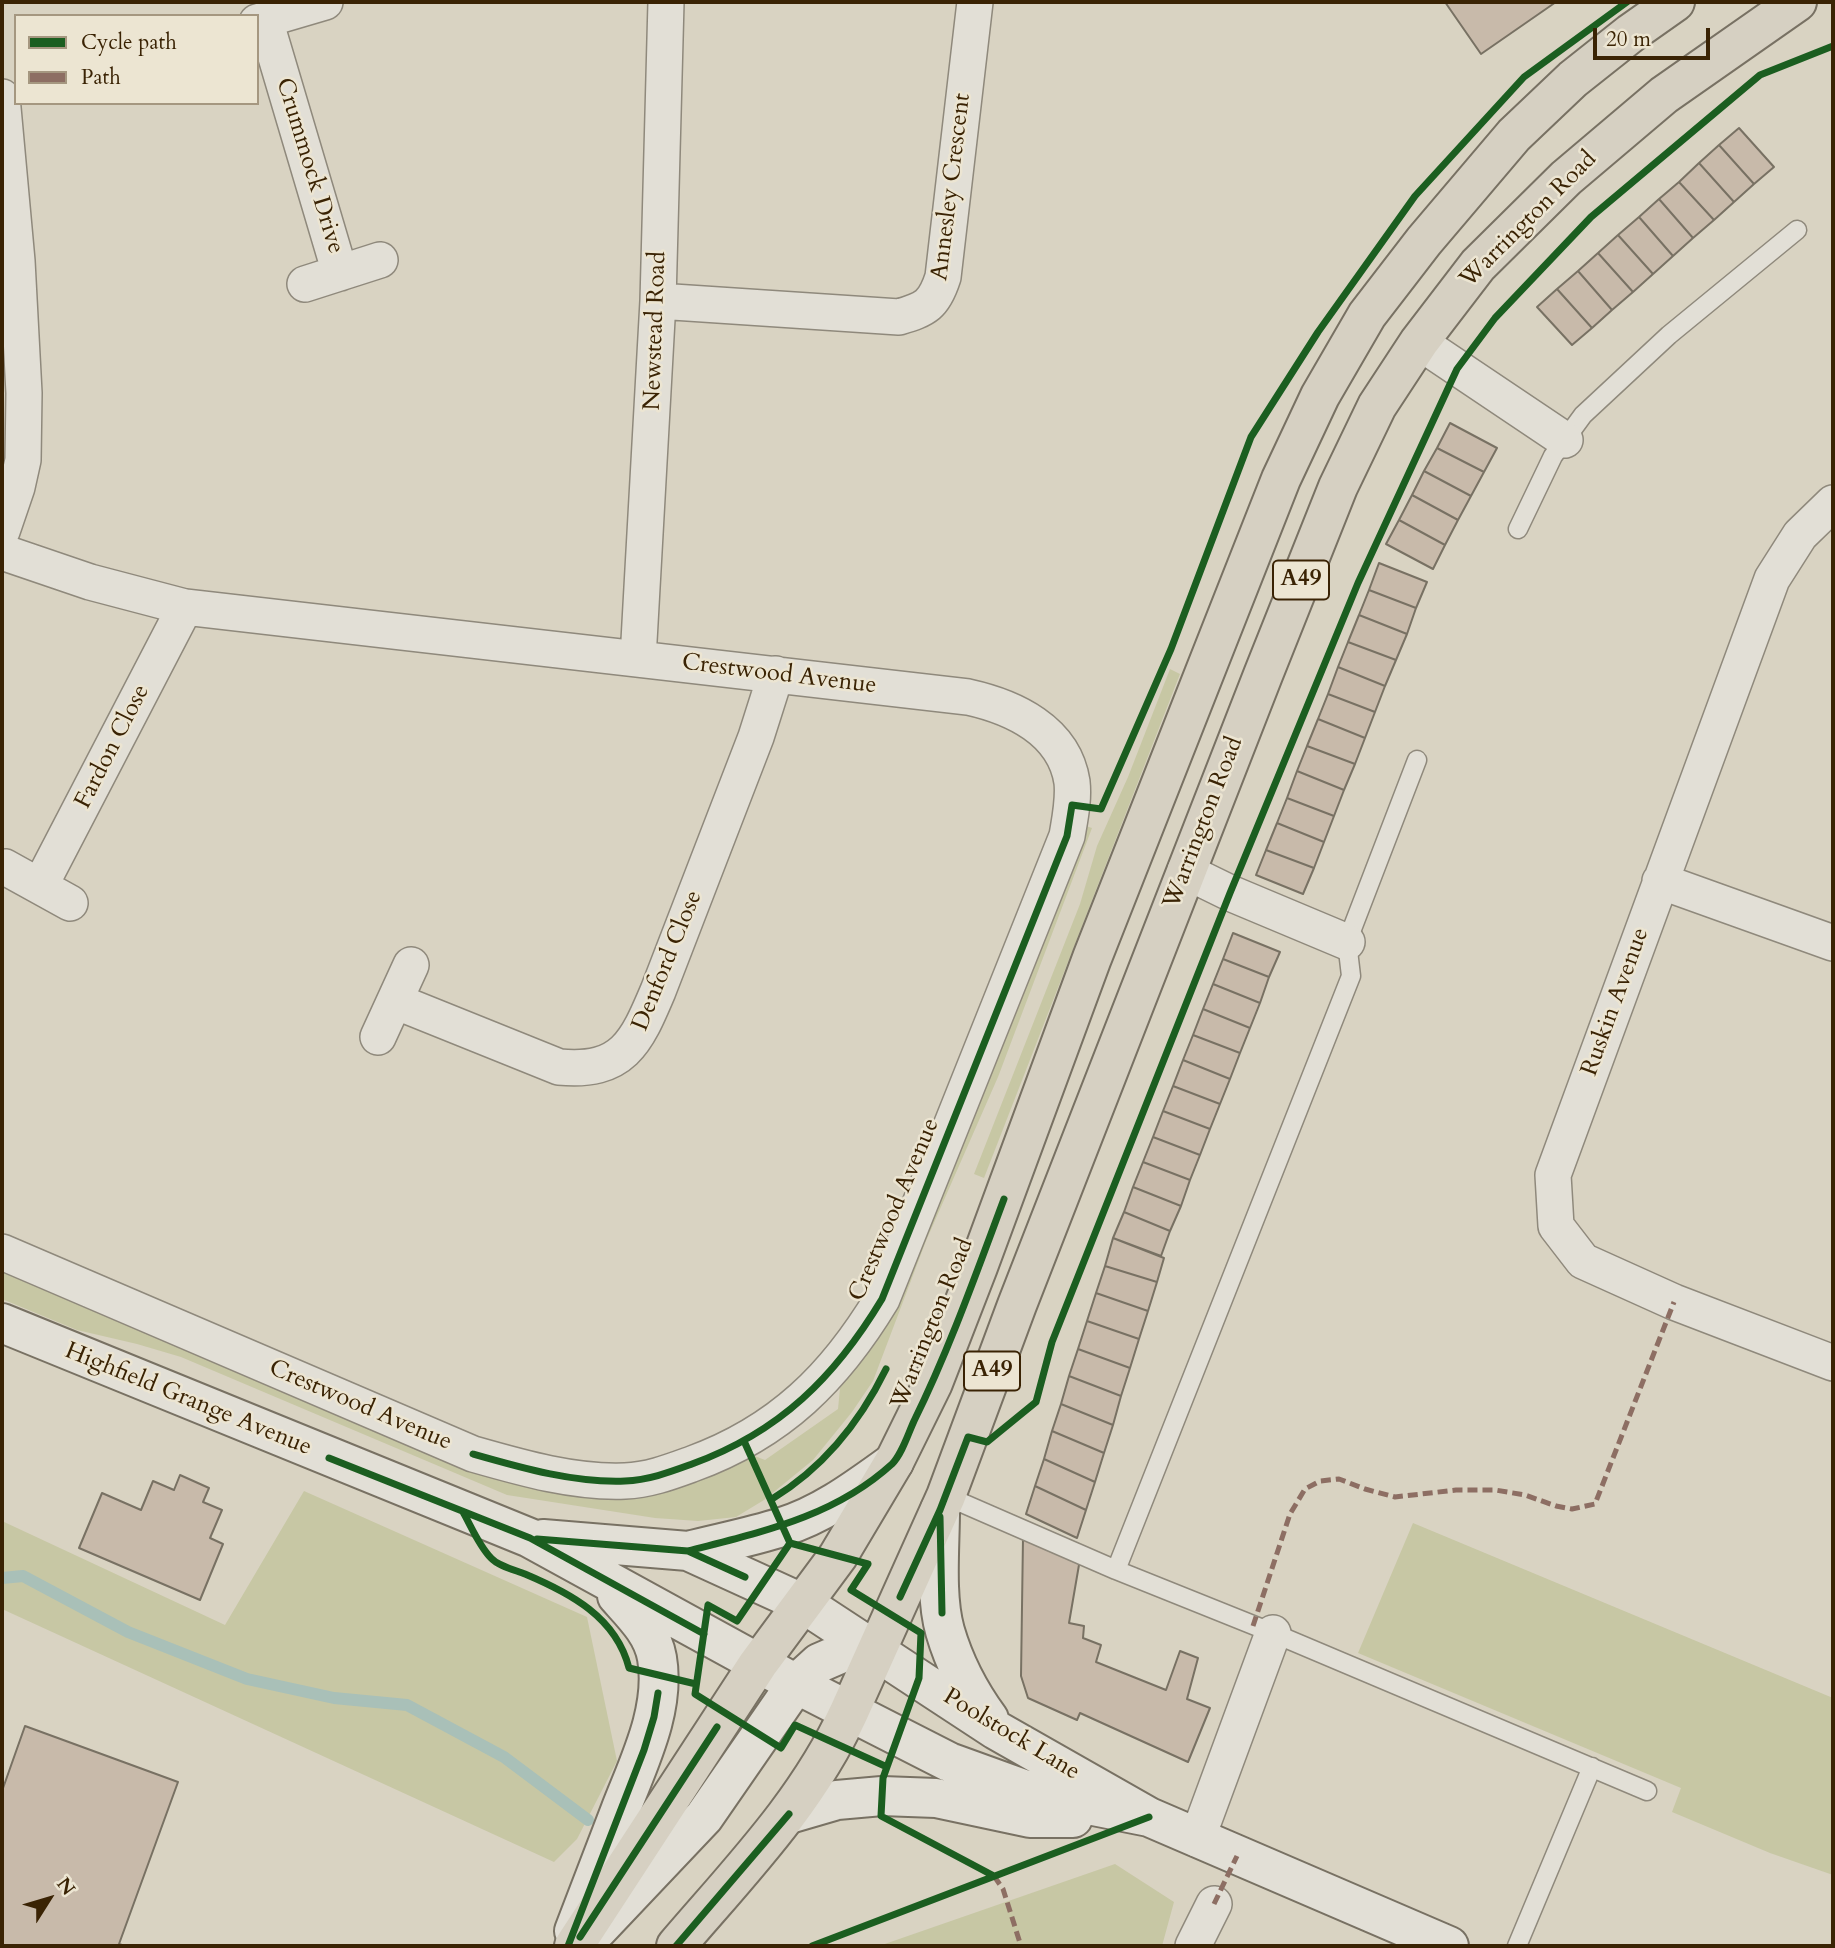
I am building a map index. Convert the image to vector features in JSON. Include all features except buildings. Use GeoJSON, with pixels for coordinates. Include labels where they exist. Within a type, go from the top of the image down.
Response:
{"type":"FeatureCollection","features":[{"type":"Feature","properties":{"kind":"highway","name":"Warrington Road"},"geometry":{"type":"LineString","coordinates":[[574,1946],[758,1664],[838,1556],[894,1462],[933,1384],[1092,958],[1281,479],[1320,396],[1367,315],[1424,241],[1514,135],[1573,79],[1675,2]]}},
{"type":"Feature","properties":{"kind":"highway","name":"Warrington Road"},"geometry":{"type":"LineString","coordinates":[[676,1946],[789,1814],[834,1744],[849,1712],[943,1503],[1185,871],[1338,487],[1377,406],[1419,342],[1478,265],[1566,178],[1664,95],[1797,2]]}},
{"type":"Feature","properties":{"kind":"main road","name":"Highfield Grange Avenue"},"geometry":{"type":"LineString","coordinates":[[2,1323],[530,1538],[849,1712]]}},
{"type":"Feature","properties":{"kind":"main road"},"geometry":{"type":"LineString","coordinates":[[688,1551],[784,1527],[849,1495],[894,1462]]}},
{"type":"Feature","properties":{"kind":"main road"},"geometry":{"type":"LineString","coordinates":[[943,1503],[940,1591],[945,1630],[975,1700],[996,1730]]}},
{"type":"Feature","properties":{"kind":"main road","name":"Highfield Grange Avenue"},"geometry":{"type":"LineString","coordinates":[[530,1538],[688,1551],[804,1604]]}},
{"type":"Feature","properties":{"kind":"main road"},"geometry":{"type":"LineString","coordinates":[[568,1946],[643,1749],[654,1717],[658,1693],[657,1658],[650,1635],[598,1576]]}},
{"type":"Feature","properties":{"kind":"main road","name":"Poolstock Lane"},"geometry":{"type":"LineString","coordinates":[[804,1604],[996,1730],[1149,1817],[1450,1946]]}},
{"type":"Feature","properties":{"kind":"main road"},"geometry":{"type":"LineString","coordinates":[[581,1946],[704,1817],[796,1684],[819,1663],[839,1654],[849,1650],[876,1649]]}},
{"type":"Feature","properties":{"kind":"main road","name":"Poolstock Lane"},"geometry":{"type":"LineString","coordinates":[[849,1712],[950,1762],[1043,1796],[1149,1817]]}},
{"type":"Feature","properties":{"kind":"main road"},"geometry":{"type":"LineString","coordinates":[[789,1814],[837,1800],[882,1796],[936,1798],[1030,1818],[1149,1817]]}},
{"type":"Feature","properties":{"kind":"street"},"geometry":{"type":"LineString","coordinates":[[261,21],[325,2]]}},
{"type":"Feature","properties":{"kind":"street","name":"Newstead Road"},"geometry":{"type":"LineString","coordinates":[[638,659],[658,301],[666,2]]}},
{"type":"Feature","properties":{"kind":"street","name":"Annesley Crescent"},"geometry":{"type":"LineString","coordinates":[[658,301],[899,317],[924,309],[937,296],[943,277],[975,2]]}},
{"type":"Feature","properties":{"kind":"street","name":"Crummock Drive"},"geometry":{"type":"LineString","coordinates":[[261,21],[340,273]]}},
{"type":"Feature","properties":{"kind":"street"},"geometry":{"type":"LineString","coordinates":[[2,98],[17,261],[23,433],[23,460],[2,531]]}},
{"type":"Feature","properties":{"kind":"street"},"geometry":{"type":"LineString","coordinates":[[305,284],[380,260]]}},
{"type":"Feature","properties":{"kind":"street"},"geometry":{"type":"LineString","coordinates":[[1419,342],[1565,440]]}},
{"type":"Feature","properties":{"kind":"street","name":"Ruskin Avenue"},"geometry":{"type":"LineString","coordinates":[[1833,503],[1800,535],[1772,579],[1553,1175],[1556,1226],[1583,1261],[1674,1302],[1833,1363]]}},
{"type":"Feature","properties":{"kind":"street","name":"Crestwood Avenue"},"geometry":{"type":"LineString","coordinates":[[2,552],[90,582],[186,607],[776,674],[968,697],[996,703],[1045,731],[1064,758],[1072,781],[1073,805],[1067,836],[881,1299],[859,1337],[811,1393],[773,1422],[711,1457],[659,1476],[626,1481],[596,1480],[533,1471],[473,1454],[2,1252]]}},
{"type":"Feature","properties":{"kind":"street","name":"Fardon Close"},"geometry":{"type":"LineString","coordinates":[[40,886],[186,607]]}},
{"type":"Feature","properties":{"kind":"street","name":"Denford Close"},"geometry":{"type":"LineString","coordinates":[[395,1001],[559,1067],[583,1070],[623,1053],[643,1027],[658,991],[756,737],[776,674]]}},
{"type":"Feature","properties":{"kind":"street"},"geometry":{"type":"LineString","coordinates":[[5,867],[70,903]]}},
{"type":"Feature","properties":{"kind":"street"},"geometry":{"type":"LineString","coordinates":[[1185,871],[1347,942]]}},
{"type":"Feature","properties":{"kind":"street"},"geometry":{"type":"LineString","coordinates":[[1660,881],[1833,943]]}},
{"type":"Feature","properties":{"kind":"street"},"geometry":{"type":"LineString","coordinates":[[378,1037],[411,965]]}},
{"type":"Feature","properties":{"kind":"street"},"geometry":{"type":"LineString","coordinates":[[1197,1839],[1273,1633]]}},
{"type":"Feature","properties":{"kind":"street"},"geometry":{"type":"LineString","coordinates":[[1193,1946],[1214,1904]]}},
{"type":"Feature","properties":{"kind":"lane"},"geometry":{"type":"LineString","coordinates":[[1518,529],[1553,456],[1583,415],[1669,335],[1797,230]]}},
{"type":"Feature","properties":{"kind":"lane"},"geometry":{"type":"LineString","coordinates":[[1116,1570],[1351,975],[1347,942],[1418,760]]}},
{"type":"Feature","properties":{"kind":"lane"},"geometry":{"type":"LineString","coordinates":[[943,1503],[1273,1633],[1647,1791]]}},
{"type":"Feature","properties":{"kind":"lane"},"geometry":{"type":"LineString","coordinates":[[1517,1946],[1592,1767]]}},
{"type":"Feature","properties":{"kind":"green space"},"geometry":{"type":"Polygon","coordinates":[[[1170,669],[1180,674],[984,1178],[974,1174],[1080,904],[1097,846],[1128,777],[1170,669]]]}},
{"type":"Feature","properties":{"kind":"green space"},"geometry":{"type":"Polygon","coordinates":[[[1086,826],[1092,828],[998,1077],[926,1241],[873,1381],[813,1460],[764,1500],[736,1517],[698,1521],[655,1518],[507,1495],[181,1357],[77,1330],[2,1299],[2,1267],[513,1479],[747,1453],[765,1460],[838,1409],[840,1388],[864,1352],[1086,826]]]}},
{"type":"Feature","properties":{"kind":"green space"},"geometry":{"type":"Polygon","coordinates":[[[304,1491],[587,1617],[617,1761],[577,1839],[554,1862],[2,1609],[2,1521],[225,1625],[304,1491]]]}},
{"type":"Feature","properties":{"kind":"green space"},"geometry":{"type":"Polygon","coordinates":[[[1413,1523],[1833,1698],[1833,1875],[1770,1853],[1672,1812],[1681,1788],[1358,1653],[1413,1523]]]}},
{"type":"Feature","properties":{"kind":"green space"},"geometry":{"type":"Polygon","coordinates":[[[1115,1864],[1174,1902],[1162,1946],[879,1946],[1115,1864]]]}},
{"type":"Feature","properties":{"kind":"waterway"},"geometry":{"type":"LineString","coordinates":[[2,1578],[23,1576],[128,1632],[247,1679],[334,1698],[407,1705],[504,1757],[588,1820]]}},
{"type":"Feature","properties":{"kind":"marked path"},"geometry":{"type":"LineString","coordinates":[[1253,1626],[1290,1514],[1305,1489],[1320,1481],[1339,1479],[1395,1497],[1456,1490],[1495,1490],[1525,1495],[1572,1509],[1595,1504],[1674,1302]]}},
{"type":"Feature","properties":{"kind":"marked path"},"geometry":{"type":"LineString","coordinates":[[1214,1904],[1237,1856]]}},
{"type":"Feature","properties":{"kind":"marked path"},"geometry":{"type":"LineString","coordinates":[[994,1876],[1003,1889],[1021,1946]]}},
{"type":"Feature","properties":{"kind":"cycle path"},"geometry":{"type":"LineString","coordinates":[[473,1454],[529,1469],[587,1480],[625,1481],[659,1475],[724,1451],[752,1436],[802,1399],[845,1353],[882,1299],[1067,836],[1072,805],[1101,809],[1171,649],[1251,437],[1318,332],[1415,196],[1524,77],[1627,2]]}},
{"type":"Feature","properties":{"kind":"cycle path"},"geometry":{"type":"LineString","coordinates":[[900,1597],[940,1510],[968,1437],[987,1442],[1036,1402],[1052,1342],[1230,893],[1358,583],[1457,369],[1495,318],[1591,217],[1760,75],[1833,46]]}},
{"type":"Feature","properties":{"kind":"cycle path"},"geometry":{"type":"LineString","coordinates":[[688,1551],[769,1529],[821,1510],[870,1482],[896,1460],[939,1367],[1004,1199]]}},
{"type":"Feature","properties":{"kind":"cycle path"},"geometry":{"type":"LineString","coordinates":[[772,1499],[824,1458],[852,1425],[886,1369]]}},
{"type":"Feature","properties":{"kind":"cycle path"},"geometry":{"type":"LineString","coordinates":[[744,1441],[790,1543],[868,1564],[851,1590],[921,1633],[919,1678],[883,1778],[881,1816],[994,1876]]}},
{"type":"Feature","properties":{"kind":"cycle path"},"geometry":{"type":"LineString","coordinates":[[329,1458],[530,1538],[704,1634]]}},
{"type":"Feature","properties":{"kind":"cycle path"},"geometry":{"type":"LineString","coordinates":[[463,1512],[483,1548],[494,1561],[558,1590],[589,1609],[602,1621],[614,1634],[629,1668],[696,1684]]}},
{"type":"Feature","properties":{"kind":"cycle path"},"geometry":{"type":"LineString","coordinates":[[940,1517],[942,1613]]}},
{"type":"Feature","properties":{"kind":"cycle path"},"geometry":{"type":"LineString","coordinates":[[537,1539],[688,1551],[745,1577]]}},
{"type":"Feature","properties":{"kind":"cycle path"},"geometry":{"type":"LineString","coordinates":[[790,1543],[737,1621],[708,1605],[695,1694],[781,1748],[795,1725],[887,1767]]}},
{"type":"Feature","properties":{"kind":"cycle path"},"geometry":{"type":"LineString","coordinates":[[568,1946],[644,1750],[658,1693]]}},
{"type":"Feature","properties":{"kind":"cycle path"},"geometry":{"type":"LineString","coordinates":[[580,1937],[717,1727]]}},
{"type":"Feature","properties":{"kind":"cycle path"},"geometry":{"type":"LineString","coordinates":[[676,1946],[789,1814]]}},
{"type":"Feature","properties":{"kind":"cycle path"},"geometry":{"type":"LineString","coordinates":[[812,1946],[1149,1817]]}}]}
